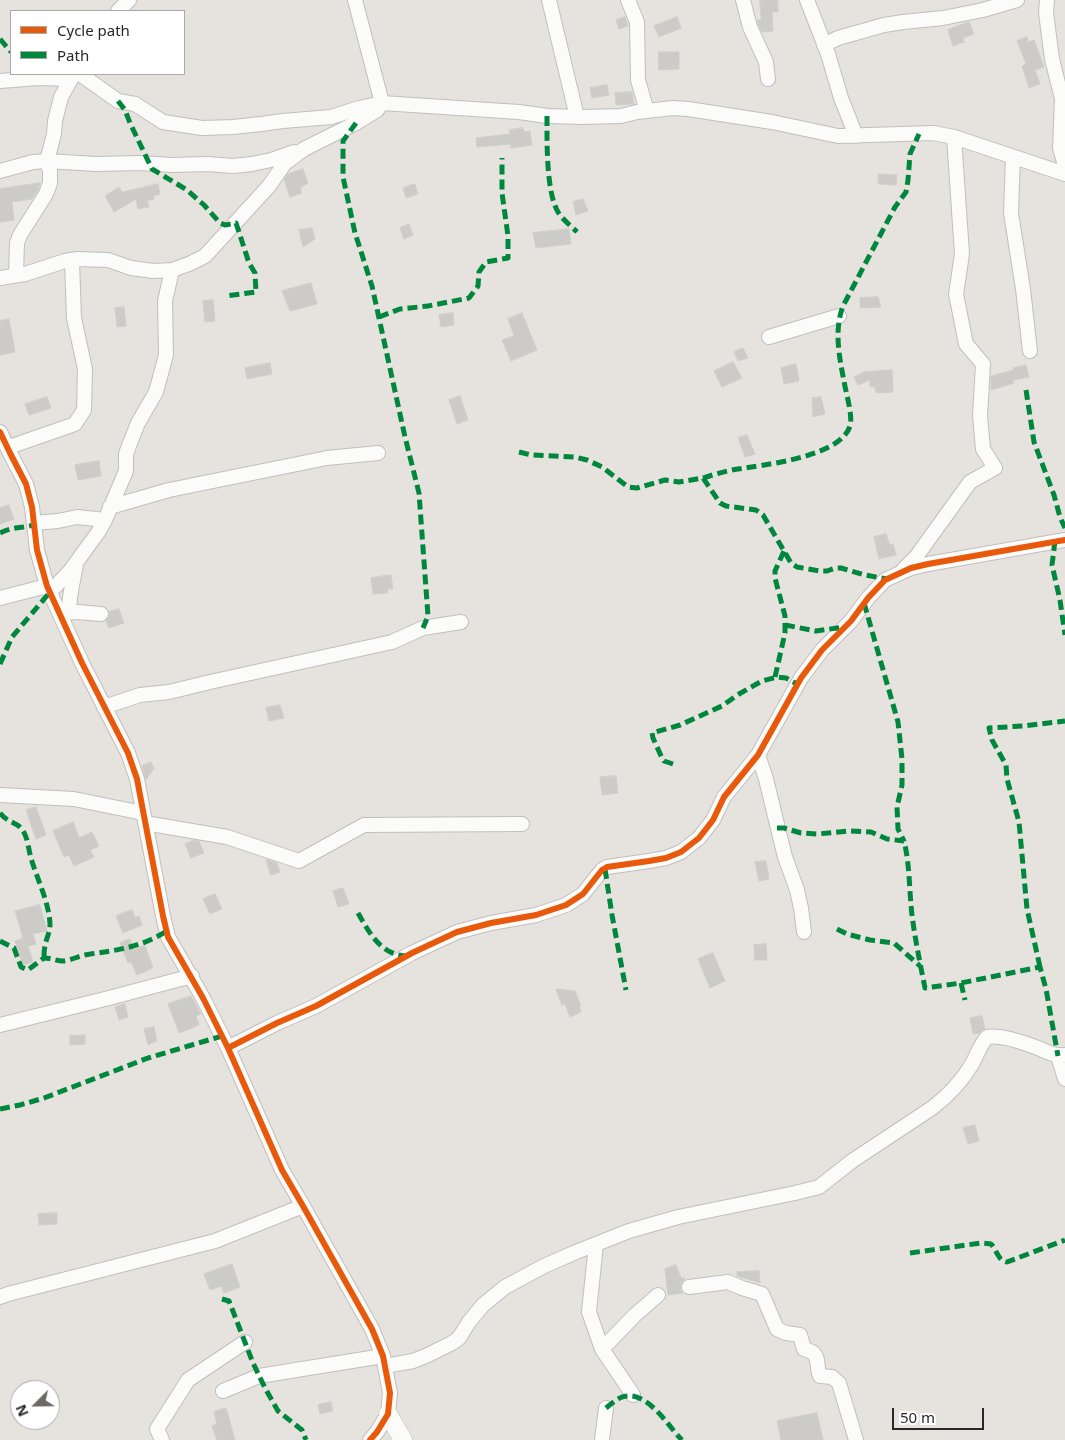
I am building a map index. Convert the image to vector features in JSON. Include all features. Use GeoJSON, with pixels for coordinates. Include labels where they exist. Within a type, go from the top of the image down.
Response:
{"type":"FeatureCollection","features":[{"type":"Feature","properties":{"kind":"street"},"geometry":{"type":"LineString","coordinates":[[119,10],[129,0]]}},
{"type":"Feature","properties":{"kind":"street"},"geometry":{"type":"LineString","coordinates":[[0,171],[33,162],[47,161],[96,164],[208,164],[233,166],[271,160],[304,149],[356,123],[378,110],[382,103],[356,0]]}},
{"type":"Feature","properties":{"kind":"street"},"geometry":{"type":"LineString","coordinates":[[549,0],[577,117]]}},
{"type":"Feature","properties":{"kind":"street"},"geometry":{"type":"LineString","coordinates":[[628,0],[637,22],[638,80],[647,111]]}},
{"type":"Feature","properties":{"kind":"street"},"geometry":{"type":"LineString","coordinates":[[743,0],[750,27],[766,62],[768,79]]}},
{"type":"Feature","properties":{"kind":"street"},"geometry":{"type":"LineString","coordinates":[[807,0],[856,136]]}},
{"type":"Feature","properties":{"kind":"street"},"geometry":{"type":"LineString","coordinates":[[824,45],[838,38],[884,25],[943,18],[1017,0]]}},
{"type":"Feature","properties":{"kind":"street"},"geometry":{"type":"LineString","coordinates":[[1047,0],[1046,13],[1052,59],[1062,100],[1060,148],[1065,166]]}},
{"type":"Feature","properties":{"kind":"street"},"geometry":{"type":"LineString","coordinates":[[16,275],[17,243],[20,235],[41,203],[50,183],[50,171],[47,161],[54,134],[55,121],[61,97],[75,75]]}},
{"type":"Feature","properties":{"kind":"street"},"geometry":{"type":"LineString","coordinates":[[0,81],[75,75],[118,101],[135,104],[163,122],[202,128],[331,117],[382,103],[577,117],[621,116],[637,112],[674,108],[688,109],[772,122],[838,136],[933,133],[969,141],[1065,174]]}},
{"type":"Feature","properties":{"kind":"street"},"geometry":{"type":"LineString","coordinates":[[898,573],[916,557],[970,482],[995,468],[983,449],[980,416],[983,364],[966,344],[956,294],[962,254],[954,137]]}},
{"type":"Feature","properties":{"kind":"street"},"geometry":{"type":"LineString","coordinates":[[0,278],[72,260],[108,260],[131,268],[153,272],[172,270],[190,264],[205,256],[269,186],[285,164],[304,149]]}},
{"type":"Feature","properties":{"kind":"street"},"geometry":{"type":"LineString","coordinates":[[1014,157],[1011,213],[1023,289],[1030,351]]}},
{"type":"Feature","properties":{"kind":"street"},"geometry":{"type":"LineString","coordinates":[[12,446],[75,424],[84,410],[85,369],[74,318],[72,260]]}},
{"type":"Feature","properties":{"kind":"street"},"geometry":{"type":"LineString","coordinates":[[0,598],[49,589],[70,571],[99,530],[126,471],[126,454],[138,423],[156,392],[166,355],[165,301],[172,270]]}},
{"type":"Feature","properties":{"kind":"street"},"geometry":{"type":"LineString","coordinates":[[769,337],[839,316]]}},
{"type":"Feature","properties":{"kind":"street"},"geometry":{"type":"LineString","coordinates":[[0,432],[26,484],[32,507],[37,550],[49,589],[64,613],[82,663],[128,753],[137,778],[168,937],[192,976],[228,1048],[282,1170],[372,1329],[384,1361],[390,1393],[388,1414],[370,1440]]}},
{"type":"Feature","properties":{"kind":"street"},"geometry":{"type":"LineString","coordinates":[[110,507],[169,490],[327,458],[378,454]]}},
{"type":"Feature","properties":{"kind":"street"},"geometry":{"type":"LineString","coordinates":[[34,523],[77,517],[104,520]]}},
{"type":"Feature","properties":{"kind":"street"},"geometry":{"type":"LineString","coordinates":[[228,1048],[316,1006],[412,953],[450,935],[484,924],[536,915],[566,905],[583,894],[602,870],[607,867],[649,862],[681,852],[699,838],[713,820],[724,798],[758,755],[801,678],[822,650],[851,622],[868,598],[883,582],[898,573],[928,564],[1065,540]]}},
{"type":"Feature","properties":{"kind":"street"},"geometry":{"type":"LineString","coordinates":[[64,613],[70,597],[77,560]]}},
{"type":"Feature","properties":{"kind":"street"},"geometry":{"type":"LineString","coordinates":[[64,613],[101,614]]}},
{"type":"Feature","properties":{"kind":"street"},"geometry":{"type":"LineString","coordinates":[[104,707],[140,695],[169,692],[392,642],[423,628],[461,622]]}},
{"type":"Feature","properties":{"kind":"street"},"geometry":{"type":"LineString","coordinates":[[758,755],[766,779],[785,857],[797,890],[804,932]]}},
{"type":"Feature","properties":{"kind":"street"},"geometry":{"type":"LineString","coordinates":[[0,795],[74,799],[227,838],[299,861],[364,825],[522,824]]}},
{"type":"Feature","properties":{"kind":"street"},"geometry":{"type":"LineString","coordinates":[[0,1024],[192,976]]}},
{"type":"Feature","properties":{"kind":"street"},"geometry":{"type":"LineString","coordinates":[[222,1391],[259,1376],[421,1358],[459,1338],[483,1305],[505,1287],[544,1266],[629,1231],[678,1217],[795,1194],[819,1187],[852,1161],[944,1099],[972,1064],[979,1048],[987,1037],[992,1036],[1018,1041],[1061,1055],[1065,1079]]}},
{"type":"Feature","properties":{"kind":"street"},"geometry":{"type":"LineString","coordinates":[[0,1297],[92,1271],[215,1241],[303,1206]]}},
{"type":"Feature","properties":{"kind":"street"},"geometry":{"type":"LineString","coordinates":[[596,1244],[589,1312],[602,1349],[633,1395]]}},
{"type":"Feature","properties":{"kind":"street"},"geometry":{"type":"LineString","coordinates":[[689,1287],[728,1282],[762,1294],[777,1329],[786,1333],[800,1335],[804,1349],[813,1352],[816,1356],[820,1376],[832,1377],[839,1383],[856,1440]]}},
{"type":"Feature","properties":{"kind":"street"},"geometry":{"type":"LineString","coordinates":[[602,1349],[635,1315],[658,1295]]}},
{"type":"Feature","properties":{"kind":"street"},"geometry":{"type":"LineString","coordinates":[[162,1440],[157,1429],[188,1380],[245,1342]]}},
{"type":"Feature","properties":{"kind":"street"},"geometry":{"type":"LineString","coordinates":[[602,1440],[606,1408]]}},
{"type":"Feature","properties":{"kind":"street"},"geometry":{"type":"LineString","coordinates":[[388,1414],[402,1440]]}},
{"type":"Feature","properties":{"kind":"building"},"geometry":{"type":"Polygon","coordinates":[[[760,0],[778,0],[778,12],[772,12],[773,31],[762,32],[758,24],[757,20],[761,20],[760,0]]]}},
{"type":"Feature","properties":{"kind":"building"},"geometry":{"type":"Polygon","coordinates":[[[625,17],[628,26],[619,29],[616,20],[625,17]]]}},
{"type":"Feature","properties":{"kind":"building"},"geometry":{"type":"Polygon","coordinates":[[[677,17],[681,28],[659,37],[654,26],[677,17]]]}},
{"type":"Feature","properties":{"kind":"building"},"geometry":{"type":"Polygon","coordinates":[[[969,22],[974,34],[963,38],[964,42],[953,46],[948,30],[969,22]]]}},
{"type":"Feature","properties":{"kind":"building"},"geometry":{"type":"Polygon","coordinates":[[[1027,37],[1028,42],[1034,40],[1044,67],[1035,70],[1040,84],[1029,88],[1022,66],[1026,64],[1017,41],[1027,37]]]}},
{"type":"Feature","properties":{"kind":"building"},"geometry":{"type":"Polygon","coordinates":[[[659,52],[679,52],[679,69],[659,70],[659,52]]]}},
{"type":"Feature","properties":{"kind":"building"},"geometry":{"type":"Polygon","coordinates":[[[607,85],[609,95],[592,98],[590,88],[607,85]]]}},
{"type":"Feature","properties":{"kind":"building"},"geometry":{"type":"Polygon","coordinates":[[[632,92],[634,104],[616,105],[615,93],[632,92]]]}},
{"type":"Feature","properties":{"kind":"building"},"geometry":{"type":"Polygon","coordinates":[[[523,128],[524,132],[530,131],[532,145],[511,148],[511,144],[477,147],[476,138],[510,134],[509,130],[523,128]]]}},
{"type":"Feature","properties":{"kind":"building"},"geometry":{"type":"Polygon","coordinates":[[[303,169],[308,183],[300,188],[302,193],[290,197],[284,179],[288,174],[303,169]]]}},
{"type":"Feature","properties":{"kind":"building"},"geometry":{"type":"Polygon","coordinates":[[[879,174],[897,175],[896,185],[878,184],[879,174]]]}},
{"type":"Feature","properties":{"kind":"building"},"geometry":{"type":"Polygon","coordinates":[[[40,183],[32,199],[12,202],[14,220],[0,222],[0,189],[40,183]]]}},
{"type":"Feature","properties":{"kind":"building"},"geometry":{"type":"Polygon","coordinates":[[[158,184],[160,194],[153,196],[154,199],[147,201],[149,207],[138,209],[136,199],[114,212],[105,196],[119,187],[122,192],[158,184]]]}},
{"type":"Feature","properties":{"kind":"building"},"geometry":{"type":"Polygon","coordinates":[[[415,184],[418,194],[406,198],[403,188],[415,184]]]}},
{"type":"Feature","properties":{"kind":"building"},"geometry":{"type":"Polygon","coordinates":[[[583,199],[588,211],[576,215],[573,202],[583,199]]]}},
{"type":"Feature","properties":{"kind":"building"},"geometry":{"type":"Polygon","coordinates":[[[409,224],[413,235],[404,239],[400,228],[409,224]]]}},
{"type":"Feature","properties":{"kind":"building"},"geometry":{"type":"Polygon","coordinates":[[[312,228],[315,239],[303,247],[299,230],[312,228]]]}},
{"type":"Feature","properties":{"kind":"building"},"geometry":{"type":"Polygon","coordinates":[[[569,229],[571,244],[536,248],[533,233],[569,229]]]}},
{"type":"Feature","properties":{"kind":"building"},"geometry":{"type":"Polygon","coordinates":[[[311,283],[317,304],[290,311],[282,291],[311,283]]]}},
{"type":"Feature","properties":{"kind":"building"},"geometry":{"type":"Polygon","coordinates":[[[878,297],[881,307],[860,308],[860,298],[878,297]]]}},
{"type":"Feature","properties":{"kind":"building"},"geometry":{"type":"Polygon","coordinates":[[[213,300],[215,321],[205,322],[203,301],[213,300]]]}},
{"type":"Feature","properties":{"kind":"building"},"geometry":{"type":"Polygon","coordinates":[[[124,307],[126,326],[117,327],[115,308],[124,307]]]}},
{"type":"Feature","properties":{"kind":"building"},"geometry":{"type":"Polygon","coordinates":[[[453,313],[454,325],[441,327],[439,315],[453,313]]]}},
{"type":"Feature","properties":{"kind":"building"},"geometry":{"type":"Polygon","coordinates":[[[522,313],[537,350],[511,361],[502,340],[514,336],[508,319],[522,313]]]}},
{"type":"Feature","properties":{"kind":"building"},"geometry":{"type":"Polygon","coordinates":[[[9,319],[15,352],[0,355],[0,321],[9,319]]]}},
{"type":"Feature","properties":{"kind":"building"},"geometry":{"type":"Polygon","coordinates":[[[743,348],[748,358],[738,361],[734,352],[743,348]]]}},
{"type":"Feature","properties":{"kind":"building"},"geometry":{"type":"Polygon","coordinates":[[[733,362],[742,378],[722,387],[714,371],[733,362]]]}},
{"type":"Feature","properties":{"kind":"building"},"geometry":{"type":"Polygon","coordinates":[[[270,363],[272,374],[247,379],[245,368],[270,363]]]}},
{"type":"Feature","properties":{"kind":"building"},"geometry":{"type":"Polygon","coordinates":[[[796,364],[799,381],[784,384],[781,368],[796,364]]]}},
{"type":"Feature","properties":{"kind":"building"},"geometry":{"type":"Polygon","coordinates":[[[1026,365],[1029,377],[1013,380],[1014,383],[991,390],[991,376],[1026,365]]]}},
{"type":"Feature","properties":{"kind":"building"},"geometry":{"type":"Polygon","coordinates":[[[892,370],[893,392],[876,393],[875,387],[870,387],[870,380],[858,385],[854,377],[864,372],[892,370]]]}},
{"type":"Feature","properties":{"kind":"building"},"geometry":{"type":"Polygon","coordinates":[[[460,396],[468,420],[457,424],[449,400],[460,396]]]}},
{"type":"Feature","properties":{"kind":"building"},"geometry":{"type":"Polygon","coordinates":[[[47,397],[51,408],[29,415],[25,404],[47,397]]]}},
{"type":"Feature","properties":{"kind":"building"},"geometry":{"type":"Polygon","coordinates":[[[821,397],[825,414],[813,417],[812,398],[821,397]]]}},
{"type":"Feature","properties":{"kind":"building"},"geometry":{"type":"Polygon","coordinates":[[[747,435],[755,454],[745,457],[738,438],[747,435]]]}},
{"type":"Feature","properties":{"kind":"building"},"geometry":{"type":"Polygon","coordinates":[[[99,461],[101,476],[78,480],[75,465],[99,461]]]}},
{"type":"Feature","properties":{"kind":"building"},"geometry":{"type":"Polygon","coordinates":[[[9,505],[14,519],[0,524],[0,508],[9,505]]]}},
{"type":"Feature","properties":{"kind":"building"},"geometry":{"type":"Polygon","coordinates":[[[886,534],[890,545],[893,544],[896,555],[879,559],[874,537],[886,534]]]}},
{"type":"Feature","properties":{"kind":"building"},"geometry":{"type":"Polygon","coordinates":[[[391,575],[393,589],[387,589],[388,593],[373,594],[371,578],[391,575]]]}},
{"type":"Feature","properties":{"kind":"building"},"geometry":{"type":"Polygon","coordinates":[[[119,609],[124,623],[109,628],[106,621],[110,615],[109,612],[119,609]]]}},
{"type":"Feature","properties":{"kind":"building"},"geometry":{"type":"Polygon","coordinates":[[[280,705],[284,718],[269,721],[266,708],[280,705]]]}},
{"type":"Feature","properties":{"kind":"building"},"geometry":{"type":"Polygon","coordinates":[[[151,762],[154,768],[146,780],[142,766],[151,762]]]}},
{"type":"Feature","properties":{"kind":"building"},"geometry":{"type":"Polygon","coordinates":[[[616,776],[618,793],[602,795],[600,777],[616,776]]]}},
{"type":"Feature","properties":{"kind":"building"},"geometry":{"type":"Polygon","coordinates":[[[36,807],[46,835],[36,839],[26,810],[36,807]]]}},
{"type":"Feature","properties":{"kind":"building"},"geometry":{"type":"Polygon","coordinates":[[[73,822],[79,838],[92,832],[99,846],[90,850],[94,857],[74,866],[69,855],[64,857],[53,831],[73,822]]]}},
{"type":"Feature","properties":{"kind":"building"},"geometry":{"type":"Polygon","coordinates":[[[195,840],[199,841],[204,853],[191,858],[185,844],[195,840]]]}},
{"type":"Feature","properties":{"kind":"building"},"geometry":{"type":"Polygon","coordinates":[[[266,859],[277,863],[280,872],[271,875],[266,859]]]}},
{"type":"Feature","properties":{"kind":"building"},"geometry":{"type":"Polygon","coordinates":[[[766,861],[769,879],[759,881],[755,862],[766,861]]]}},
{"type":"Feature","properties":{"kind":"building"},"geometry":{"type":"Polygon","coordinates":[[[343,888],[349,904],[338,907],[333,891],[343,888]]]}},
{"type":"Feature","properties":{"kind":"building"},"geometry":{"type":"Polygon","coordinates":[[[215,894],[222,909],[210,914],[203,899],[215,894]]]}},
{"type":"Feature","properties":{"kind":"building"},"geometry":{"type":"Polygon","coordinates":[[[40,905],[47,931],[33,934],[36,944],[28,946],[33,962],[23,965],[15,941],[23,938],[15,911],[40,905]]]}},
{"type":"Feature","properties":{"kind":"building"},"geometry":{"type":"Polygon","coordinates":[[[132,910],[135,918],[139,916],[142,925],[123,933],[116,916],[132,910]]]}},
{"type":"Feature","properties":{"kind":"building"},"geometry":{"type":"Polygon","coordinates":[[[130,939],[134,950],[145,945],[153,968],[137,975],[131,962],[128,963],[120,943],[130,939]]]}},
{"type":"Feature","properties":{"kind":"building"},"geometry":{"type":"Polygon","coordinates":[[[766,944],[767,960],[755,960],[754,945],[766,944]]]}},
{"type":"Feature","properties":{"kind":"building"},"geometry":{"type":"Polygon","coordinates":[[[713,953],[725,981],[710,988],[698,959],[713,953]]]}},
{"type":"Feature","properties":{"kind":"building"},"geometry":{"type":"Polygon","coordinates":[[[556,989],[575,991],[581,1006],[579,1006],[581,1012],[570,1017],[565,1004],[562,1005],[556,989]]]}},
{"type":"Feature","properties":{"kind":"building"},"geometry":{"type":"Polygon","coordinates":[[[191,996],[201,1014],[196,1016],[199,1025],[179,1033],[168,1004],[191,996]]]}},
{"type":"Feature","properties":{"kind":"building"},"geometry":{"type":"Polygon","coordinates":[[[125,1004],[128,1017],[119,1020],[115,1007],[125,1004]]]}},
{"type":"Feature","properties":{"kind":"building"},"geometry":{"type":"Polygon","coordinates":[[[982,1016],[985,1029],[973,1034],[970,1018],[982,1016]]]}},
{"type":"Feature","properties":{"kind":"building"},"geometry":{"type":"Polygon","coordinates":[[[154,1027],[157,1041],[148,1045],[144,1029],[154,1027]]]}},
{"type":"Feature","properties":{"kind":"building"},"geometry":{"type":"Polygon","coordinates":[[[85,1035],[85,1044],[70,1045],[70,1036],[85,1035]]]}},
{"type":"Feature","properties":{"kind":"building"},"geometry":{"type":"Polygon","coordinates":[[[975,1125],[979,1141],[968,1144],[963,1128],[975,1125]]]}},
{"type":"Feature","properties":{"kind":"building"},"geometry":{"type":"Polygon","coordinates":[[[57,1213],[57,1224],[39,1225],[38,1214],[57,1213]]]}},
{"type":"Feature","properties":{"kind":"building"},"geometry":{"type":"Polygon","coordinates":[[[232,1264],[240,1287],[224,1293],[221,1286],[210,1290],[204,1274],[232,1264]]]}},
{"type":"Feature","properties":{"kind":"building"},"geometry":{"type":"Polygon","coordinates":[[[676,1265],[681,1278],[685,1278],[680,1289],[683,1293],[668,1295],[665,1269],[676,1265]]]}},
{"type":"Feature","properties":{"kind":"building"},"geometry":{"type":"Polygon","coordinates":[[[759,1271],[760,1283],[737,1276],[737,1272],[759,1271]]]}},
{"type":"Feature","properties":{"kind":"building"},"geometry":{"type":"Polygon","coordinates":[[[331,1402],[333,1411],[320,1414],[318,1405],[331,1402]]]}},
{"type":"Feature","properties":{"kind":"building"},"geometry":{"type":"Polygon","coordinates":[[[226,1408],[235,1440],[217,1440],[212,1426],[217,1424],[214,1412],[226,1408]]]}},
{"type":"Feature","properties":{"kind":"building"},"geometry":{"type":"Polygon","coordinates":[[[817,1413],[823,1440],[781,1440],[777,1421],[817,1413]]]}},
{"type":"Feature","properties":{"kind":"marked path"},"geometry":{"type":"LineString","coordinates":[[0,39],[10,51]]}},
{"type":"Feature","properties":{"kind":"marked path"},"geometry":{"type":"LineString","coordinates":[[118,101],[125,110],[152,169],[187,190],[220,223],[225,225],[236,223],[249,263],[255,273],[256,292],[225,296]]}},
{"type":"Feature","properties":{"kind":"marked path"},"geometry":{"type":"LineString","coordinates":[[547,116],[548,165],[551,192],[558,212],[577,232]]}},
{"type":"Feature","properties":{"kind":"marked path"},"geometry":{"type":"LineString","coordinates":[[356,123],[343,141],[343,177],[355,233],[372,286],[419,493],[428,616],[423,628]]}},
{"type":"Feature","properties":{"kind":"marked path"},"geometry":{"type":"LineString","coordinates":[[703,478],[732,470],[816,453],[831,446],[843,437],[850,426],[851,416],[839,353],[840,315],[895,207],[906,192],[910,154],[919,134]]}},
{"type":"Feature","properties":{"kind":"marked path"},"geometry":{"type":"LineString","coordinates":[[379,317],[400,309],[469,298],[478,286],[479,272],[486,262],[508,258],[508,236],[502,193],[502,158]]}},
{"type":"Feature","properties":{"kind":"marked path"},"geometry":{"type":"LineString","coordinates":[[1026,390],[1034,442],[1065,528]]}},
{"type":"Feature","properties":{"kind":"marked path"},"geometry":{"type":"LineString","coordinates":[[519,452],[531,455],[575,457],[587,460],[602,467],[628,487],[637,488],[665,480],[679,482],[703,478],[720,503],[726,506],[756,510],[763,515],[791,563],[797,567],[820,571],[841,568],[887,579]]}},
{"type":"Feature","properties":{"kind":"marked path"},"geometry":{"type":"LineString","coordinates":[[0,533],[34,525]]}},
{"type":"Feature","properties":{"kind":"marked path"},"geometry":{"type":"LineString","coordinates":[[1055,541],[1052,565],[1065,635]]}},
{"type":"Feature","properties":{"kind":"marked path"},"geometry":{"type":"LineString","coordinates":[[775,677],[785,633],[785,616],[775,578],[775,571],[784,551]]}},
{"type":"Feature","properties":{"kind":"marked path"},"geometry":{"type":"LineString","coordinates":[[0,664],[12,637],[50,592]]}},
{"type":"Feature","properties":{"kind":"marked path"},"geometry":{"type":"LineString","coordinates":[[864,603],[898,722],[902,759],[902,785],[897,807],[898,829],[904,841]]}},
{"type":"Feature","properties":{"kind":"marked path"},"geometry":{"type":"LineString","coordinates":[[785,625],[816,631],[844,627]]}},
{"type":"Feature","properties":{"kind":"marked path"},"geometry":{"type":"LineString","coordinates":[[673,764],[664,761],[652,733],[680,725],[722,706],[762,681],[777,677],[786,678],[797,684]]}},
{"type":"Feature","properties":{"kind":"marked path"},"geometry":{"type":"LineString","coordinates":[[1040,967],[1027,909],[1019,822],[1007,779],[1006,765],[992,740],[989,728],[1065,721]]}},
{"type":"Feature","properties":{"kind":"marked path"},"geometry":{"type":"LineString","coordinates":[[0,813],[23,831],[45,899],[50,924],[44,958]]}},
{"type":"Feature","properties":{"kind":"marked path"},"geometry":{"type":"LineString","coordinates":[[777,828],[817,834],[850,831],[871,832],[887,839],[904,841],[913,924],[925,988],[961,983],[1040,967],[1046,989],[1058,1056]]}},
{"type":"Feature","properties":{"kind":"marked path"},"geometry":{"type":"LineString","coordinates":[[605,869],[626,990]]}},
{"type":"Feature","properties":{"kind":"marked path"},"geometry":{"type":"LineString","coordinates":[[358,913],[382,947],[405,956]]}},
{"type":"Feature","properties":{"kind":"marked path"},"geometry":{"type":"LineString","coordinates":[[837,929],[847,934],[870,940],[894,943],[920,966]]}},
{"type":"Feature","properties":{"kind":"marked path"},"geometry":{"type":"LineString","coordinates":[[0,941],[14,948],[21,967],[28,970],[44,958],[63,961],[70,960],[139,944],[167,931]]}},
{"type":"Feature","properties":{"kind":"marked path"},"geometry":{"type":"LineString","coordinates":[[961,983],[965,1000]]}},
{"type":"Feature","properties":{"kind":"marked path"},"geometry":{"type":"LineString","coordinates":[[0,1109],[44,1098],[148,1058],[222,1036]]}},
{"type":"Feature","properties":{"kind":"marked path"},"geometry":{"type":"LineString","coordinates":[[910,1253],[981,1243],[991,1244],[1000,1257],[1007,1262],[1065,1240]]}},
{"type":"Feature","properties":{"kind":"marked path"},"geometry":{"type":"LineString","coordinates":[[222,1299],[229,1301],[253,1363],[278,1411],[302,1430],[306,1440]]}},
{"type":"Feature","properties":{"kind":"marked path"},"geometry":{"type":"LineString","coordinates":[[606,1408],[622,1397],[640,1398],[656,1410],[682,1440]]}},
{"type":"Feature","properties":{"kind":"cycle path"},"geometry":{"type":"LineString","coordinates":[[0,432],[26,484],[32,507],[37,550],[47,586],[82,663],[128,753],[137,779],[168,937],[203,998],[228,1048],[282,1170],[372,1329],[383,1356],[390,1393],[388,1414],[370,1440]]}},
{"type":"Feature","properties":{"kind":"cycle path"},"geometry":{"type":"LineString","coordinates":[[228,1048],[316,1006],[412,953],[457,932],[491,923],[536,915],[566,905],[583,894],[602,870],[607,867],[666,858],[681,852],[699,838],[713,820],[724,797],[758,755],[801,678],[822,650],[851,621],[868,598],[885,580],[911,568],[928,564],[1065,540]]}}]}
